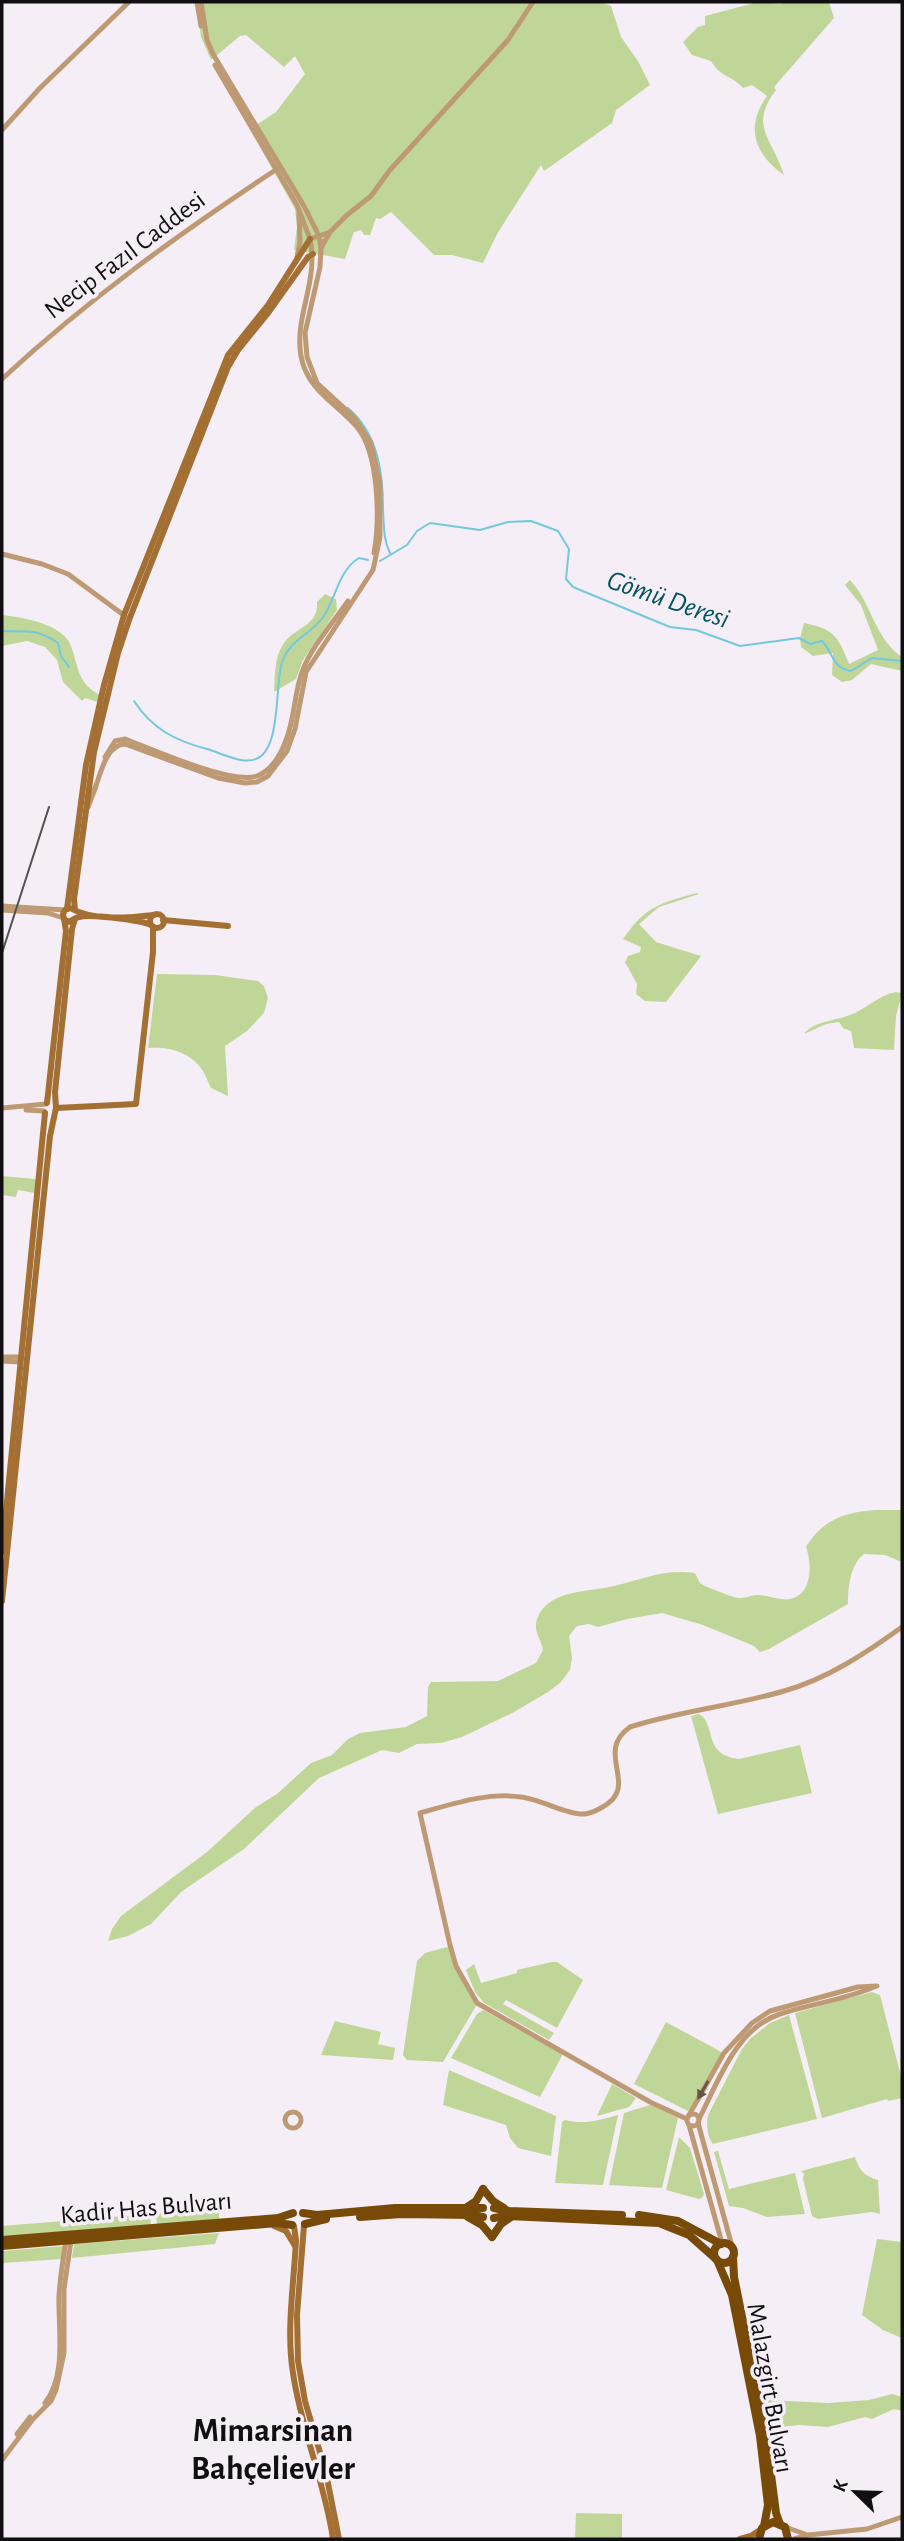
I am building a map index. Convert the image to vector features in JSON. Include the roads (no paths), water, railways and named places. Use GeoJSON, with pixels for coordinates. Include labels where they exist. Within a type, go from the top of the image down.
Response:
{"type":"FeatureCollection","features":[{"type":"Feature","properties":{"kind":"highway"},"geometry":{"type":"LineString","coordinates":[[459,2212],[475,2202],[483,2189]]}},
{"type":"Feature","properties":{"kind":"highway"},"geometry":{"type":"LineString","coordinates":[[483,2189],[490,2234]]}},
{"type":"Feature","properties":{"kind":"highway"},"geometry":{"type":"LineString","coordinates":[[483,2189],[495,2203],[515,2214],[659,2223],[689,2235],[716,2260],[726,2263],[733,2257],[734,2252],[725,2244],[696,2229],[661,2217],[515,2214],[395,2208],[317,2215],[298,2211],[290,2218],[293,2226],[299,2228],[327,2219],[459,2212],[473,2219],[490,2234]]}},
{"type":"Feature","properties":{"kind":"highway","name":"Kadir Has Bulvarı"},"geometry":{"type":"LineString","coordinates":[[2,2241],[278,2218],[293,2213]]}},
{"type":"Feature","properties":{"kind":"highway"},"geometry":{"type":"LineString","coordinates":[[303,2213],[306,2217],[305,2225]]}},
{"type":"Feature","properties":{"kind":"highway"},"geometry":{"type":"LineString","coordinates":[[490,2234],[515,2214]]}},
{"type":"Feature","properties":{"kind":"highway","name":"Kadir Has Bulvarı"},"geometry":{"type":"LineString","coordinates":[[2,2246],[265,2225],[293,2226]]}},
{"type":"Feature","properties":{"kind":"highway"},"geometry":{"type":"LineString","coordinates":[[716,2260],[715,2249],[725,2244]]}},
{"type":"Feature","properties":{"kind":"highway","name":"Malazgirt Bulvarı"},"geometry":{"type":"LineString","coordinates":[[733,2257],[734,2277],[766,2438],[776,2513],[788,2539]]}},
{"type":"Feature","properties":{"kind":"highway","name":"Malazgirt Bulvarı"},"geometry":{"type":"LineString","coordinates":[[716,2260],[732,2295],[760,2436],[768,2505],[759,2539]]}},
{"type":"Feature","properties":{"kind":"highway"},"geometry":{"type":"LineString","coordinates":[[763,2527],[770,2523],[783,2526]]}},
{"type":"Feature","properties":{"kind":"main road"},"geometry":{"type":"LineString","coordinates":[[2,1601],[46,1108],[66,931],[64,918],[100,722],[126,618],[229,367],[238,350],[268,313],[310,239]]}},
{"type":"Feature","properties":{"kind":"main road"},"geometry":{"type":"LineString","coordinates":[[295,269],[313,254]]}},
{"type":"Feature","properties":{"kind":"main road"},"geometry":{"type":"LineString","coordinates":[[2,1552],[55,1109],[72,929],[76,915],[74,899],[81,818]]}},
{"type":"Feature","properties":{"kind":"main road"},"geometry":{"type":"LineString","coordinates":[[66,909],[76,915],[143,921],[152,926],[228,926]]}},
{"type":"Feature","properties":{"kind":"main road"},"geometry":{"type":"LineString","coordinates":[[76,915],[159,915],[162,924],[153,953]]}},
{"type":"Feature","properties":{"kind":"main road"},"geometry":{"type":"LineString","coordinates":[[64,918],[71,922],[76,915]]}},
{"type":"Feature","properties":{"kind":"main road"},"geometry":{"type":"LineString","coordinates":[[46,1108],[50,1115],[55,1109],[136,1104],[153,953],[150,920],[154,915]]}},
{"type":"Feature","properties":{"kind":"main road"},"geometry":{"type":"LineString","coordinates":[[46,1108],[52,1102],[55,1109]]}},
{"type":"Feature","properties":{"kind":"main road"},"geometry":{"type":"LineString","coordinates":[[299,2249],[309,2230],[327,2219]]}},
{"type":"Feature","properties":{"kind":"main road"},"geometry":{"type":"LineString","coordinates":[[265,2225],[286,2231],[299,2249]]}},
{"type":"Feature","properties":{"kind":"main road"},"geometry":{"type":"LineString","coordinates":[[305,2225],[299,2249],[299,2370],[339,2539]]}},
{"type":"Feature","properties":{"kind":"main road"},"geometry":{"type":"LineString","coordinates":[[293,2226],[299,2249]]}},
{"type":"Feature","properties":{"kind":"main road"},"geometry":{"type":"LineString","coordinates":[[324,2472],[333,2539]]}},
{"type":"Feature","properties":{"kind":"main road"},"geometry":{"type":"LineString","coordinates":[[740,2539],[751,2536],[763,2527]]}},
{"type":"Feature","properties":{"kind":"street"},"geometry":{"type":"LineString","coordinates":[[2,130],[40,88],[129,2]]}},
{"type":"Feature","properties":{"kind":"street"},"geometry":{"type":"LineString","coordinates":[[95,788],[109,747],[121,738],[232,776],[255,777],[263,772],[277,758],[287,737],[299,679],[306,662],[370,570],[375,549],[376,501],[373,467],[366,445],[358,428],[321,395],[301,358],[300,333],[312,278],[313,254],[310,239],[297,205],[203,42],[199,2]]}},
{"type":"Feature","properties":{"kind":"street"},"geometry":{"type":"LineString","coordinates":[[81,818],[111,751],[122,743],[231,781],[257,782],[268,776],[281,762],[292,740],[304,680],[310,664],[373,570],[380,537],[378,466],[371,443],[362,425],[317,383],[307,357],[305,333],[320,267],[319,236],[304,206],[213,54],[206,40],[199,2]]}},
{"type":"Feature","properties":{"kind":"street"},"geometry":{"type":"LineString","coordinates":[[313,254],[347,215],[372,197],[390,170],[508,40],[533,2]]}},
{"type":"Feature","properties":{"kind":"street","name":"Necip Fazıl Caddesi"},"geometry":{"type":"LineString","coordinates":[[2,379],[100,293],[277,169]]}},
{"type":"Feature","properties":{"kind":"street"},"geometry":{"type":"LineString","coordinates":[[297,205],[300,242],[295,269],[307,271],[312,278]]}},
{"type":"Feature","properties":{"kind":"street"},"geometry":{"type":"LineString","coordinates":[[310,239],[330,232]]}},
{"type":"Feature","properties":{"kind":"street"},"geometry":{"type":"LineString","coordinates":[[2,554],[68,574],[126,618]]}},
{"type":"Feature","properties":{"kind":"street"},"geometry":{"type":"LineString","coordinates":[[2,908],[66,909]]}},
{"type":"Feature","properties":{"kind":"street"},"geometry":{"type":"LineString","coordinates":[[2,908],[48,913],[64,918]]}},
{"type":"Feature","properties":{"kind":"street"},"geometry":{"type":"LineString","coordinates":[[2,1110],[46,1108]]}},
{"type":"Feature","properties":{"kind":"street"},"geometry":{"type":"LineString","coordinates":[[2,1359],[24,1360]]}},
{"type":"Feature","properties":{"kind":"street"},"geometry":{"type":"LineString","coordinates":[[725,2244],[688,2120],[724,2053],[752,2023],[770,2011],[858,1987],[877,1986],[780,2014],[764,2022],[730,2057],[693,2126],[688,2120],[642,2097],[477,2003],[456,1966],[420,1813],[475,1798],[498,1796],[521,1797],[546,1802],[580,1814],[589,1813],[616,1795],[618,1779],[614,1750],[617,1740],[630,1727],[784,1691],[813,1681],[869,1650],[902,1627]]}},
{"type":"Feature","properties":{"kind":"street"},"geometry":{"type":"LineString","coordinates":[[688,2120],[695,2114],[698,2121],[725,2244]]}},
{"type":"Feature","properties":{"kind":"street"},"geometry":{"type":"LineString","coordinates":[[2,2454],[51,2392],[60,2354],[59,2295],[69,2241]]}},
{"type":"Feature","properties":{"kind":"street"},"geometry":{"type":"LineString","coordinates":[[2,2460],[55,2393],[64,2353],[64,2289],[69,2241]]}},
{"type":"Feature","properties":{"kind":"street"},"geometry":{"type":"LineString","coordinates":[[794,2539],[860,2530],[902,2517]]}},
{"type":"Feature","properties":{"kind":"street"},"geometry":{"type":"LineString","coordinates":[[783,2526],[808,2535]]}},
{"type":"Feature","properties":{"kind":"waterway"},"geometry":{"type":"LineString","coordinates":[[348,408],[366,430],[377,454],[382,481],[385,537],[390,553]]}},
{"type":"Feature","properties":{"kind":"waterway","name":"Gömü Deresi"},"geometry":{"type":"LineString","coordinates":[[380,561],[407,545],[417,531],[430,523],[480,530],[508,522],[531,521],[558,531],[569,549],[566,579],[573,587],[670,627],[696,630],[740,646],[799,638],[810,644],[822,641],[837,664],[851,671],[872,658],[902,661]]}},
{"type":"Feature","properties":{"kind":"waterway","name":"Gömü Deresi"},"geometry":{"type":"LineString","coordinates":[[134,701],[149,719],[175,738],[240,760],[258,758],[265,751],[274,728],[280,672],[286,654],[324,616],[342,577],[352,563],[359,558],[368,560]]}},
{"type":"Feature","properties":{"kind":"waterway","name":"Gömü Deresi"},"geometry":{"type":"LineString","coordinates":[[2,631],[31,632],[50,638],[58,643],[61,656],[69,667]]}},
{"type":"Feature","properties":{"kind":"tram line"},"geometry":{"type":"LineString","coordinates":[[2,953],[49,807]]}},
{"type":"Feature","properties":{"kind":"district","name":"Mimarsinan Bahçelievler"},"geometry":{"type":"Point","coordinates":[273,2450]}}]}
